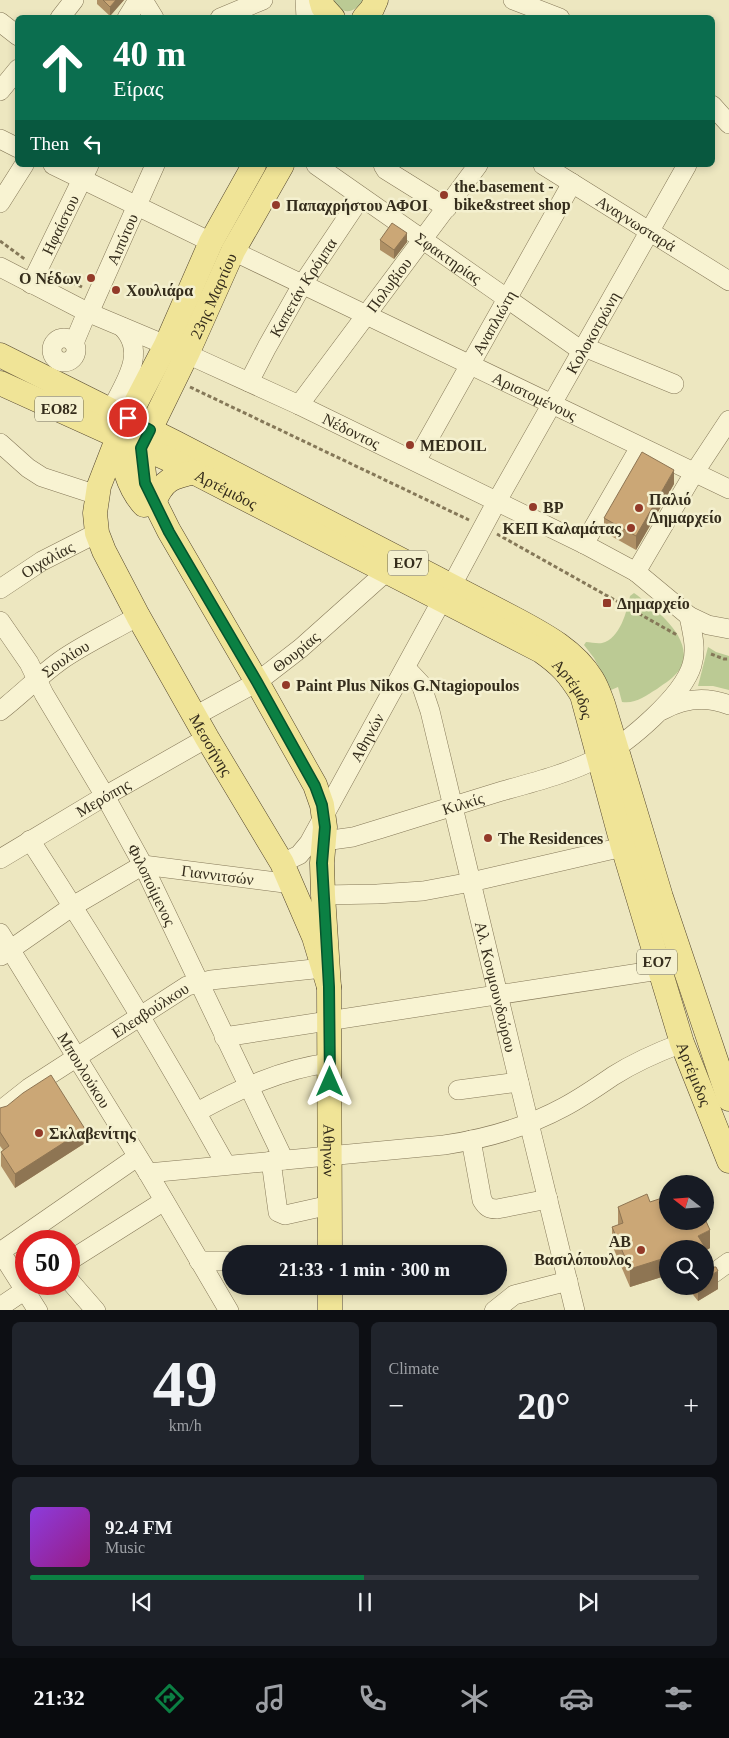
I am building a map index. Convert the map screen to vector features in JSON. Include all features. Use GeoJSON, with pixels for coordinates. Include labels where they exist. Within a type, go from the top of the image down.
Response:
{"type":"FeatureCollection","features":[{"type":"Feature","properties":{"kind":"main road","name":"23ης Μαρτίου"},"geometry":{"type":"LineString","coordinates":[[123,416],[166,345],[212,242],[253,167]]}},
{"type":"Feature","properties":{"kind":"main road","name":"23ης Μαρτίου"},"geometry":{"type":"LineString","coordinates":[[146,439],[194,358],[233,252],[281,167]]}},
{"type":"Feature","properties":{"kind":"main road","name":"Αρτέμιδος"},"geometry":{"type":"LineString","coordinates":[[0,355],[123,416],[146,439],[195,472],[386,572],[447,593]]}},
{"type":"Feature","properties":{"kind":"main road","name":"Αρτέμιδος"},"geometry":{"type":"LineString","coordinates":[[0,383],[123,416]]}},
{"type":"Feature","properties":{"kind":"main road","name":"Μεσσήνης"},"geometry":{"type":"LineString","coordinates":[[123,416],[102,474],[97,500],[96,532],[138,616],[207,738],[282,863],[314,937],[326,978]]}},
{"type":"Feature","properties":{"kind":"main road"},"geometry":{"type":"LineString","coordinates":[[123,416],[122,460],[128,479],[169,532],[257,682],[319,795],[324,815],[322,863],[326,978]]}},
{"type":"Feature","properties":{"kind":"main road","name":"Αρτέμιδος"},"geometry":{"type":"LineString","coordinates":[[146,439],[447,593],[546,637],[567,650],[579,662],[592,679],[604,704],[608,752],[623,846],[659,970],[682,1043],[729,1161]]}},
{"type":"Feature","properties":{"kind":"main road"},"geometry":{"type":"LineString","coordinates":[[146,439],[145,483],[147,502]]}},
{"type":"Feature","properties":{"kind":"main road"},"geometry":{"type":"LineString","coordinates":[[147,502],[173,477],[195,472]]}},
{"type":"Feature","properties":{"kind":"main road"},"geometry":{"type":"LineString","coordinates":[[97,500],[101,496],[115,492],[147,502]]}},
{"type":"Feature","properties":{"kind":"main road","name":"Αρτέμιδος"},"geometry":{"type":"LineString","coordinates":[[608,752],[729,1099]]}},
{"type":"Feature","properties":{"kind":"main road","name":"Αθηνών"},"geometry":{"type":"LineString","coordinates":[[326,978],[330,1063],[330,1245]]}},
{"type":"Feature","properties":{"kind":"main road"},"geometry":{"type":"LineString","coordinates":[[330,1295],[330,1310]]}},
{"type":"Feature","properties":{"kind":"street"},"geometry":{"type":"LineString","coordinates":[[129,15],[138,0]]}},
{"type":"Feature","properties":{"kind":"street"},"geometry":{"type":"LineString","coordinates":[[143,0],[152,15]]}},
{"type":"Feature","properties":{"kind":"street"},"geometry":{"type":"LineString","coordinates":[[227,15],[262,0]]}},
{"type":"Feature","properties":{"kind":"street"},"geometry":{"type":"LineString","coordinates":[[513,0],[552,15]]}},
{"type":"Feature","properties":{"kind":"street"},"geometry":{"type":"LineString","coordinates":[[0,22],[15,34]]}},
{"type":"Feature","properties":{"kind":"street"},"geometry":{"type":"LineString","coordinates":[[0,91],[15,73]]}},
{"type":"Feature","properties":{"kind":"street"},"geometry":{"type":"LineString","coordinates":[[0,139],[15,146]]}},
{"type":"Feature","properties":{"kind":"street"},"geometry":{"type":"LineString","coordinates":[[0,203],[23,167]]}},
{"type":"Feature","properties":{"kind":"street"},"geometry":{"type":"LineString","coordinates":[[61,167],[85,172],[137,205],[212,242]]}},
{"type":"Feature","properties":{"kind":"street","name":"Αιπύτου"},"geometry":{"type":"LineString","coordinates":[[74,343],[154,167]]}},
{"type":"Feature","properties":{"kind":"street","name":"Σφακτηρίας"},"geometry":{"type":"LineString","coordinates":[[319,167],[583,349],[674,384]]}},
{"type":"Feature","properties":{"kind":"street"},"geometry":{"type":"LineString","coordinates":[[385,167],[386,170],[447,208]]}},
{"type":"Feature","properties":{"kind":"street","name":"Πολυβίου"},"geometry":{"type":"LineString","coordinates":[[299,405],[477,167]]}},
{"type":"Feature","properties":{"kind":"street","name":"Αναγνωσταρά"},"geometry":{"type":"LineString","coordinates":[[547,167],[729,281]]}},
{"type":"Feature","properties":{"kind":"street","name":"Κολοκοτρώνη"},"geometry":{"type":"LineString","coordinates":[[483,527],[686,167]]}},
{"type":"Feature","properties":{"kind":"street","name":"Ηφαίστου"},"geometry":{"type":"LineString","coordinates":[[30,284],[85,172]]}},
{"type":"Feature","properties":{"kind":"street","name":"Αναπλιώτη"},"geometry":{"type":"LineString","coordinates":[[416,461],[572,183]]}},
{"type":"Feature","properties":{"kind":"street","name":"Καπετάν Κρόμπα"},"geometry":{"type":"LineString","coordinates":[[249,382],[302,285],[361,197]]}},
{"type":"Feature","properties":{"kind":"street","name":"Αριστομένους"},"geometry":{"type":"LineString","coordinates":[[233,252],[729,489]]}},
{"type":"Feature","properties":{"kind":"street","name":"Νέδοντος"},"geometry":{"type":"LineString","coordinates":[[0,267],[88,313],[166,345],[299,405],[584,544],[636,572],[689,616],[708,625],[729,629]]}},
{"type":"Feature","properties":{"kind":"street"},"geometry":{"type":"LineString","coordinates":[[122,327],[130,334],[134,348],[123,416]]}},
{"type":"Feature","properties":{"kind":"street"},"geometry":{"type":"LineString","coordinates":[[636,572],[694,473],[729,420]]}},
{"type":"Feature","properties":{"kind":"street"},"geometry":{"type":"LineString","coordinates":[[0,442],[28,468],[42,477],[97,500]]}},
{"type":"Feature","properties":{"kind":"street"},"geometry":{"type":"LineString","coordinates":[[584,544],[640,447]]}},
{"type":"Feature","properties":{"kind":"street","name":"Αθηνών"},"geometry":{"type":"LineString","coordinates":[[282,863],[292,860],[302,853],[483,527]]}},
{"type":"Feature","properties":{"kind":"street","name":"Οιχαλίας"},"geometry":{"type":"LineString","coordinates":[[0,589],[42,561],[96,532]]}},
{"type":"Feature","properties":{"kind":"street","name":"Θουρίας"},"geometry":{"type":"LineString","coordinates":[[195,716],[257,682],[301,648],[386,572]]}},
{"type":"Feature","properties":{"kind":"street","name":"Σουλίου"},"geometry":{"type":"LineString","coordinates":[[0,711],[16,700],[62,660],[138,616]]}},
{"type":"Feature","properties":{"kind":"street"},"geometry":{"type":"LineString","coordinates":[[658,713],[681,687],[690,670],[695,654],[689,616]]}},
{"type":"Feature","properties":{"kind":"street","name":"Φιλοποίμενος"},"geometry":{"type":"LineString","coordinates":[[0,621],[26,659],[44,694],[106,796],[143,865],[248,1086],[278,1161],[278,1212],[285,1215],[330,1205]]}},
{"type":"Feature","properties":{"kind":"street","name":"Αλ. Κουμουνδούρου"},"geometry":{"type":"LineString","coordinates":[[406,668],[424,690],[430,711],[575,1310]]}},
{"type":"Feature","properties":{"kind":"street"},"geometry":{"type":"LineString","coordinates":[[658,713],[682,702],[698,698],[729,705]]}},
{"type":"Feature","properties":{"kind":"street","name":"Κιλκίς"},"geometry":{"type":"LineString","coordinates":[[324,841],[353,837],[535,781],[608,752],[658,713]]}},
{"type":"Feature","properties":{"kind":"street","name":"Μερόπης"},"geometry":{"type":"LineString","coordinates":[[0,859],[207,738]]}},
{"type":"Feature","properties":{"kind":"street"},"geometry":{"type":"LineString","coordinates":[[30,840],[73,906],[140,1017],[197,1112],[226,1165]]}},
{"type":"Feature","properties":{"kind":"street"},"geometry":{"type":"LineString","coordinates":[[323,896],[406,893],[471,882],[623,846]]}},
{"type":"Feature","properties":{"kind":"street"},"geometry":{"type":"LineString","coordinates":[[6,954],[73,906],[143,865]]}},
{"type":"Feature","properties":{"kind":"street","name":"Γιαννιτσών"},"geometry":{"type":"LineString","coordinates":[[143,865],[292,884]]}},
{"type":"Feature","properties":{"kind":"street","name":"Μπουλούκου"},"geometry":{"type":"LineString","coordinates":[[0,933],[6,954],[76,1057],[230,1310]]}},
{"type":"Feature","properties":{"kind":"street"},"geometry":{"type":"LineString","coordinates":[[224,1037],[659,970]]}},
{"type":"Feature","properties":{"kind":"street","name":"Ελεαβούλκου"},"geometry":{"type":"LineString","coordinates":[[0,1111],[21,1093],[187,986],[198,982],[326,978]]}},
{"type":"Feature","properties":{"kind":"street"},"geometry":{"type":"LineString","coordinates":[[148,1173],[444,1145],[471,1140],[529,1123],[565,1107],[639,1061],[682,1043]]}},
{"type":"Feature","properties":{"kind":"street"},"geometry":{"type":"LineString","coordinates":[[197,1112],[248,1086],[305,1067],[330,1063]]}},
{"type":"Feature","properties":{"kind":"street"},"geometry":{"type":"LineString","coordinates":[[458,1090],[519,1082]]}},
{"type":"Feature","properties":{"kind":"street"},"geometry":{"type":"LineString","coordinates":[[471,1140],[482,1200],[485,1206],[490,1209],[497,1209],[548,1200]]}},
{"type":"Feature","properties":{"kind":"street"},"geometry":{"type":"LineString","coordinates":[[15,1270],[0,1252],[137,1157]]}},
{"type":"Feature","properties":{"kind":"street"},"geometry":{"type":"LineString","coordinates":[[80,1254],[164,1201]]}},
{"type":"Feature","properties":{"kind":"street"},"geometry":{"type":"LineString","coordinates":[[199,1261],[222,1261]]}},
{"type":"Feature","properties":{"kind":"street"},"geometry":{"type":"LineString","coordinates":[[714,1273],[729,1262]]}},
{"type":"Feature","properties":{"kind":"street"},"geometry":{"type":"LineString","coordinates":[[494,1310],[514,1295],[568,1281]]}},
{"type":"Feature","properties":{"kind":"street"},"geometry":{"type":"LineString","coordinates":[[80,1292],[96,1310]]}},
{"type":"Feature","properties":{"kind":"street"},"geometry":{"type":"LineString","coordinates":[[0,1307],[17,1295]]}},
{"type":"Feature","properties":{"kind":"street"},"geometry":{"type":"LineString","coordinates":[[32,1295],[38,1310]]}},
{"type":"Feature","properties":{"kind":"path"},"geometry":{"type":"LineString","coordinates":[[0,241],[39,266],[97,295]]}},
{"type":"Feature","properties":{"kind":"path"},"geometry":{"type":"LineString","coordinates":[[194,358],[188,386],[483,527],[703,651],[729,659]]}},
{"type":"Feature","properties":{"kind":"green space"},"geometry":{"type":"Polygon","coordinates":[[[332,0],[364,0],[356,8],[344,11],[332,0]]]}},
{"type":"Feature","properties":{"kind":"green space"},"geometry":{"type":"Polygon","coordinates":[[[634,593],[661,615],[678,635],[683,646],[684,658],[680,669],[675,675],[657,689],[632,702],[622,702],[618,687],[611,690],[594,658],[584,645],[586,642],[602,643],[614,636],[622,624],[630,596],[634,593]]]}},
{"type":"Feature","properties":{"kind":"green space"},"geometry":{"type":"Polygon","coordinates":[[[708,647],[729,656],[729,690],[713,686],[698,686],[708,647]]]}},
{"type":"Feature","properties":{"kind":"building"},"geometry":{"type":"Polygon","coordinates":[[[103,0],[116,0],[110,7],[103,0]]]}},
{"type":"Feature","properties":{"kind":"building"},"geometry":{"type":"Polygon","coordinates":[[[392,223],[407,233],[394,250],[380,240],[392,223]]]}},
{"type":"Feature","properties":{"kind":"building","name":"Παλιό Δημαρχείο"},"geometry":{"type":"Polygon","coordinates":[[[642,452],[674,470],[636,536],[604,518],[642,452]]]}},
{"type":"Feature","properties":{"kind":"building","name":"Σκλαβενίτης"},"geometry":{"type":"Polygon","coordinates":[[[51,1075],[85,1129],[15,1174],[1,1152],[9,1146],[0,1132],[0,1108],[7,1106],[51,1075]]]}},
{"type":"Feature","properties":{"kind":"building"},"geometry":{"type":"Polygon","coordinates":[[[647,1194],[650,1202],[659,1199],[659,1230],[710,1230],[698,1236],[701,1240],[659,1240],[659,1260],[630,1269],[612,1227],[623,1223],[618,1207],[647,1194]]]}},
{"type":"Feature","properties":{"kind":"building"},"geometry":{"type":"Polygon","coordinates":[[[714,1267],[716,1267],[718,1271],[714,1273],[714,1267]]]}},
{"type":"Feature","properties":{"kind":"place","name":"the.basement - bike&street shop"},"geometry":{"type":"Point","coordinates":[444,195]}},
{"type":"Feature","properties":{"kind":"place","name":"Παπαχρήστου ΑΦΟΙ"},"geometry":{"type":"Point","coordinates":[276,205]}},
{"type":"Feature","properties":{"kind":"place","name":"Ο Νέδων"},"geometry":{"type":"Point","coordinates":[91,278]}},
{"type":"Feature","properties":{"kind":"place","name":"Χουλιάρα"},"geometry":{"type":"Point","coordinates":[116,290]}},
{"type":"Feature","properties":{"kind":"place","name":"MEDOIL"},"geometry":{"type":"Point","coordinates":[410,445]}},
{"type":"Feature","properties":{"kind":"place","name":"BP"},"geometry":{"type":"Point","coordinates":[533,507]}},
{"type":"Feature","properties":{"kind":"place","name":"Παλιό Δημαρχείο"},"geometry":{"type":"Point","coordinates":[639,508]}},
{"type":"Feature","properties":{"kind":"place","name":"ΚΕΠ Καλαμάτας"},"geometry":{"type":"Point","coordinates":[631,528]}},
{"type":"Feature","properties":{"kind":"place","name":"Δημαρχείο"},"geometry":{"type":"Point","coordinates":[607,603]}},
{"type":"Feature","properties":{"kind":"place","name":"Paint Plus Nikos G.Ntagiopoulos"},"geometry":{"type":"Point","coordinates":[286,685]}},
{"type":"Feature","properties":{"kind":"place","name":"The Residences"},"geometry":{"type":"Point","coordinates":[488,838]}},
{"type":"Feature","properties":{"kind":"place","name":"Σκλαβενίτης"},"geometry":{"type":"Point","coordinates":[39,1133]}},
{"type":"Feature","properties":{"kind":"place","name":"ΑΒ Βασιλόπουλος"},"geometry":{"type":"Point","coordinates":[641,1250]}},
{"type":"Feature","properties":{"kind":"route"},"geometry":{"type":"LineString","coordinates":[[128,418],[150,430],[141,448],[145,483],[169,532],[257,682],[319,795],[325,827],[322,863],[328,959],[330,1082]]}}]}
